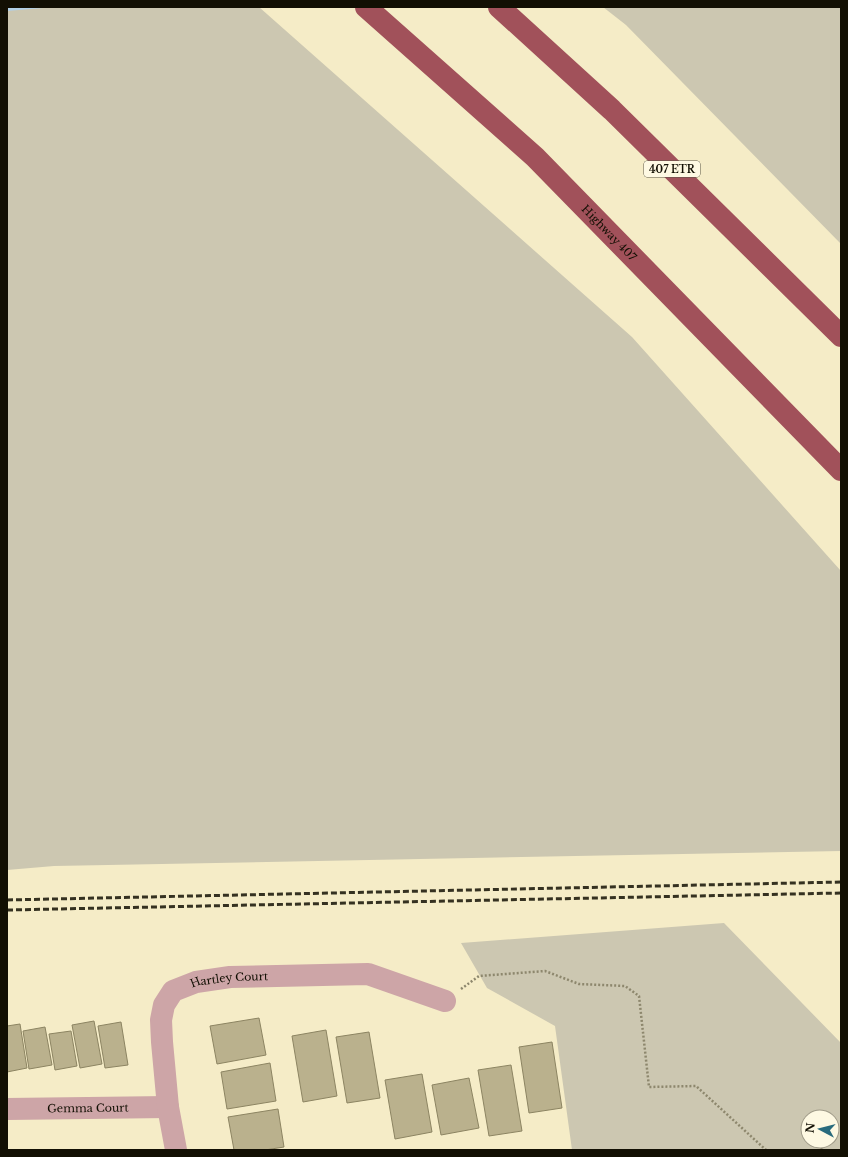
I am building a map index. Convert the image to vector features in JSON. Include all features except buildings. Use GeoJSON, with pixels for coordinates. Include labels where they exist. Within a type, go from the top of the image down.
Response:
{"type":"FeatureCollection","features":[{"type":"Feature","properties":{"kind":"highway","name":"Highway 407"},"geometry":{"type":"LineString","coordinates":[[366,7],[535,157],[841,470]]}},
{"type":"Feature","properties":{"kind":"highway","name":"407 ETR"},"geometry":{"type":"LineString","coordinates":[[499,7],[612,110],[841,336]]}},
{"type":"Feature","properties":{"kind":"street","name":"Hartley Court"},"geometry":{"type":"LineString","coordinates":[[176,1150],[168,1106],[161,1020],[164,1005],[173,991],[196,982],[230,977],[368,974],[445,1001]]}},
{"type":"Feature","properties":{"kind":"street","name":"Gemma Court"},"geometry":{"type":"LineString","coordinates":[[7,1108],[168,1106]]}},
{"type":"Feature","properties":{"kind":"path"},"geometry":{"type":"LineString","coordinates":[[445,1001],[479,976],[545,971],[579,984],[625,986],[639,996],[649,1087],[696,1086],[766,1150]]}},
{"type":"Feature","properties":{"kind":"shaded area"},"geometry":{"type":"Polygon","coordinates":[[[7,7],[259,7],[632,337],[841,571],[841,851],[54,866],[7,870],[7,7]]]}},
{"type":"Feature","properties":{"kind":"shaded area"},"geometry":{"type":"Polygon","coordinates":[[[603,7],[841,7],[841,244],[626,25],[603,7]]]}},
{"type":"Feature","properties":{"kind":"shaded area"},"geometry":{"type":"Polygon","coordinates":[[[724,923],[841,1043],[841,1150],[572,1150],[555,1026],[487,988],[461,943],[724,923]]]}},
{"type":"Feature","properties":{"kind":"water"},"geometry":{"type":"Polygon","coordinates":[[[7,7],[55,7],[7,11],[7,7]]]}},
{"type":"Feature","properties":{"kind":"railway"},"geometry":{"type":"LineString","coordinates":[[7,900],[841,882]]}},
{"type":"Feature","properties":{"kind":"railway"},"geometry":{"type":"LineString","coordinates":[[7,910],[841,893]]}}]}
